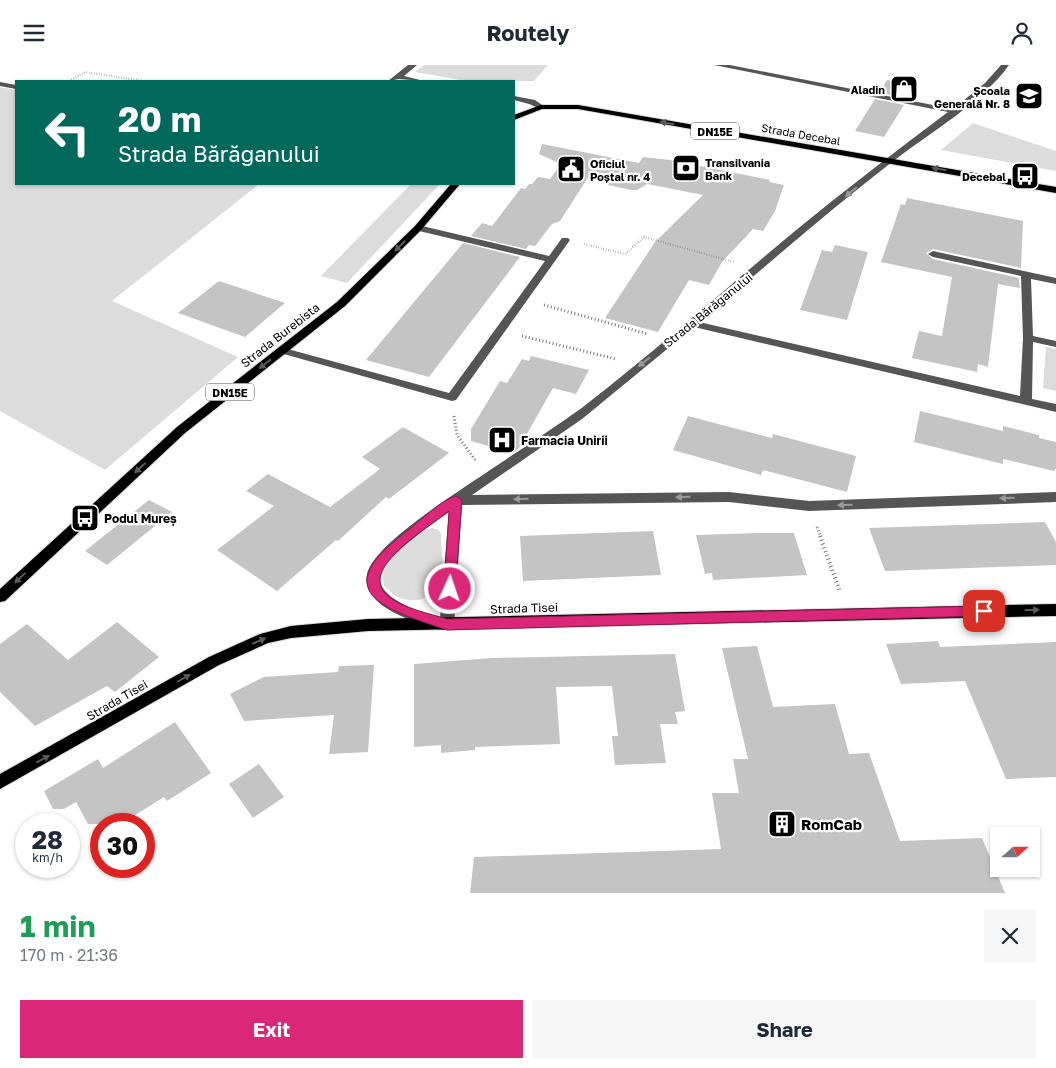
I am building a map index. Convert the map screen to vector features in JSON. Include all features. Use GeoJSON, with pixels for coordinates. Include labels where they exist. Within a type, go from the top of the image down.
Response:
{"type":"FeatureCollection","features":[{"type":"Feature","properties":{"kind":"main road","name":"Strada Decebal"},"geometry":{"type":"LineString","coordinates":[[541,107],[557,105],[578,107],[1056,190]]}},
{"type":"Feature","properties":{"kind":"main road","name":"DN15E"},"geometry":{"type":"LineString","coordinates":[[515,118],[541,107]]}},
{"type":"Feature","properties":{"kind":"main road","name":"Strada Burebista"},"geometry":{"type":"LineString","coordinates":[[0,597],[181,430],[284,351],[341,304],[418,228],[455,185]]}},
{"type":"Feature","properties":{"kind":"main road","name":"Strada Tisei"},"geometry":{"type":"LineString","coordinates":[[0,782],[214,661],[265,638],[320,628],[368,625],[447,625],[834,613],[1056,610]]}},
{"type":"Feature","properties":{"kind":"street"},"geometry":{"type":"LineString","coordinates":[[395,79],[413,65]]}},
{"type":"Feature","properties":{"kind":"street"},"geometry":{"type":"LineString","coordinates":[[718,65],[954,111]]}},
{"type":"Feature","properties":{"kind":"street","name":"Strada Bărăganului"},"geometry":{"type":"LineString","coordinates":[[447,625],[400,609],[383,600],[375,588],[372,575],[379,562],[390,550],[456,500],[578,416],[888,160],[1004,71],[1005,65]]}},
{"type":"Feature","properties":{"kind":"street"},"geometry":{"type":"LineString","coordinates":[[395,79],[408,80]]}},
{"type":"Feature","properties":{"kind":"street"},"geometry":{"type":"LineString","coordinates":[[0,84],[15,87]]}},
{"type":"Feature","properties":{"kind":"street"},"geometry":{"type":"LineString","coordinates":[[515,98],[541,107]]}},
{"type":"Feature","properties":{"kind":"street"},"geometry":{"type":"LineString","coordinates":[[418,228],[551,259]]}},
{"type":"Feature","properties":{"kind":"street"},"geometry":{"type":"LineString","coordinates":[[284,351],[452,397],[520,299],[565,239]]}},
{"type":"Feature","properties":{"kind":"street"},"geometry":{"type":"LineString","coordinates":[[934,254],[1056,281]]}},
{"type":"Feature","properties":{"kind":"street"},"geometry":{"type":"LineString","coordinates":[[1026,275],[1028,338],[1026,400]]}},
{"type":"Feature","properties":{"kind":"street"},"geometry":{"type":"LineString","coordinates":[[692,323],[1056,408]]}},
{"type":"Feature","properties":{"kind":"street"},"geometry":{"type":"LineString","coordinates":[[1028,338],[1056,344]]}},
{"type":"Feature","properties":{"kind":"street"},"geometry":{"type":"LineString","coordinates":[[447,625],[456,500],[728,497],[809,506],[1055,498]]}},
{"type":"Feature","properties":{"kind":"path"},"geometry":{"type":"LineString","coordinates":[[71,80],[85,71],[138,80]]}},
{"type":"Feature","properties":{"kind":"path"},"geometry":{"type":"LineString","coordinates":[[565,239],[625,254],[644,237],[735,262]]}},
{"type":"Feature","properties":{"kind":"path"},"geometry":{"type":"LineString","coordinates":[[520,299],[656,336]]}},
{"type":"Feature","properties":{"kind":"path"},"geometry":{"type":"LineString","coordinates":[[500,330],[619,360]]}},
{"type":"Feature","properties":{"kind":"path"},"geometry":{"type":"LineString","coordinates":[[452,397],[457,435],[479,463]]}},
{"type":"Feature","properties":{"kind":"path"},"geometry":{"type":"LineString","coordinates":[[809,506],[840,592]]}},
{"type":"Feature","properties":{"kind":"shaded area"},"geometry":{"type":"Polygon","coordinates":[[[424,65],[548,65],[534,81],[461,80],[415,72],[424,65]]]}},
{"type":"Feature","properties":{"kind":"shaded area"},"geometry":{"type":"Polygon","coordinates":[[[0,87],[15,90],[15,185],[258,185],[112,301],[238,357],[105,470],[0,411],[0,87]]]}},
{"type":"Feature","properties":{"kind":"shaded area"},"geometry":{"type":"Polygon","coordinates":[[[973,123],[1056,151],[1056,171],[941,150],[973,123]]]}},
{"type":"Feature","properties":{"kind":"shaded area"},"geometry":{"type":"Polygon","coordinates":[[[410,185],[439,185],[347,283],[321,276],[410,185]]]}},
{"type":"Feature","properties":{"kind":"shaded area"},"geometry":{"type":"Polygon","coordinates":[[[1046,347],[1056,349],[1056,391],[1043,388],[1046,347]]]}},
{"type":"Feature","properties":{"kind":"shaded area"},"geometry":{"type":"Polygon","coordinates":[[[432,528],[439,530],[441,534],[443,570],[441,581],[434,593],[422,599],[402,599],[384,586],[383,575],[386,567],[396,553],[411,539],[432,528]]]}},
{"type":"Feature","properties":{"kind":"building"},"geometry":{"type":"Polygon","coordinates":[[[887,80],[916,85],[908,98],[879,93],[887,80]]]}},
{"type":"Feature","properties":{"kind":"building"},"geometry":{"type":"Polygon","coordinates":[[[875,99],[904,105],[884,137],[855,131],[875,99]]]}},
{"type":"Feature","properties":{"kind":"building"},"geometry":{"type":"Polygon","coordinates":[[[542,144],[639,163],[643,157],[670,160],[770,180],[769,182],[784,185],[775,211],[763,231],[753,229],[722,262],[709,285],[689,280],[658,332],[605,318],[655,242],[703,195],[647,184],[637,190],[631,190],[608,185],[589,176],[560,221],[552,224],[535,246],[529,245],[526,249],[471,236],[482,223],[492,226],[521,188],[525,189],[538,177],[550,179],[561,164],[539,154],[542,144]]]}},
{"type":"Feature","properties":{"kind":"building"},"geometry":{"type":"Polygon","coordinates":[[[907,198],[1023,221],[1021,268],[933,249],[926,253],[933,259],[1019,278],[1020,288],[998,284],[988,367],[978,364],[977,372],[912,358],[919,331],[942,336],[952,277],[881,262],[901,204],[905,205],[907,198]]]}},
{"type":"Feature","properties":{"kind":"building"},"geometry":{"type":"Polygon","coordinates":[[[463,243],[520,257],[429,377],[366,360],[463,243]]]}},
{"type":"Feature","properties":{"kind":"building"},"geometry":{"type":"Polygon","coordinates":[[[835,245],[868,252],[847,320],[800,310],[822,250],[832,252],[835,245]]]}},
{"type":"Feature","properties":{"kind":"building"},"geometry":{"type":"Polygon","coordinates":[[[219,281],[285,303],[245,337],[178,313],[219,281]]]}},
{"type":"Feature","properties":{"kind":"building"},"geometry":{"type":"Polygon","coordinates":[[[531,356],[589,370],[576,394],[553,388],[519,448],[513,453],[471,441],[471,429],[500,381],[507,383],[522,359],[529,361],[531,356]]]}},
{"type":"Feature","properties":{"kind":"building"},"geometry":{"type":"Polygon","coordinates":[[[920,411],[1003,431],[1003,426],[1039,435],[1039,438],[1056,442],[1056,468],[1054,471],[1003,459],[1003,464],[914,442],[920,411]]]}},
{"type":"Feature","properties":{"kind":"building"},"geometry":{"type":"Polygon","coordinates":[[[688,416],[772,438],[773,434],[856,456],[847,492],[763,470],[761,475],[673,450],[688,416]]]}},
{"type":"Feature","properties":{"kind":"building"},"geometry":{"type":"Polygon","coordinates":[[[403,427],[449,453],[389,499],[386,497],[338,541],[336,540],[277,591],[217,550],[274,506],[246,491],[268,474],[330,507],[380,469],[362,457],[403,427]]]}},
{"type":"Feature","properties":{"kind":"building"},"geometry":{"type":"Polygon","coordinates":[[[149,500],[172,512],[107,565],[85,551],[149,500]]]}},
{"type":"Feature","properties":{"kind":"building"},"geometry":{"type":"Polygon","coordinates":[[[1045,522],[1056,542],[1056,565],[885,571],[869,528],[1045,522]]]}},
{"type":"Feature","properties":{"kind":"building"},"geometry":{"type":"Polygon","coordinates":[[[653,531],[661,575],[523,581],[520,536],[653,531]]]}},
{"type":"Feature","properties":{"kind":"building"},"geometry":{"type":"Polygon","coordinates":[[[794,533],[807,575],[713,580],[712,573],[705,574],[696,535],[794,533]]]}},
{"type":"Feature","properties":{"kind":"building"},"geometry":{"type":"Polygon","coordinates":[[[117,622],[159,657],[115,692],[107,686],[35,726],[0,692],[0,644],[27,624],[68,660],[117,622]]]}},
{"type":"Feature","properties":{"kind":"building"},"geometry":{"type":"Polygon","coordinates":[[[938,641],[940,647],[1056,642],[1056,777],[1006,779],[965,681],[901,684],[886,644],[938,641]]]}},
{"type":"Feature","properties":{"kind":"building","name":"RomCab"},"geometry":{"type":"Polygon","coordinates":[[[757,646],[773,707],[835,704],[849,754],[869,753],[900,841],[982,838],[990,857],[990,877],[998,877],[1005,893],[470,893],[474,857],[721,849],[712,793],[739,793],[733,759],[748,759],[722,648],[757,646]]]}},
{"type":"Feature","properties":{"kind":"building"},"geometry":{"type":"Polygon","coordinates":[[[675,654],[685,711],[675,712],[678,724],[660,724],[666,763],[615,765],[612,736],[618,736],[612,686],[556,687],[560,744],[475,747],[475,750],[441,753],[441,745],[414,747],[414,664],[492,658],[675,654]]]}},
{"type":"Feature","properties":{"kind":"building"},"geometry":{"type":"Polygon","coordinates":[[[374,665],[368,752],[329,754],[334,715],[244,721],[230,694],[264,677],[338,672],[339,666],[374,665]]]}},
{"type":"Feature","properties":{"kind":"building"},"geometry":{"type":"Polygon","coordinates":[[[175,722],[211,773],[167,801],[164,797],[139,813],[90,813],[90,824],[88,824],[76,802],[64,809],[53,809],[44,791],[98,759],[103,768],[175,722]]]}},
{"type":"Feature","properties":{"kind":"building"},"geometry":{"type":"Polygon","coordinates":[[[259,764],[284,797],[253,818],[229,784],[259,764]]]}},
{"type":"Feature","properties":{"kind":"place","name":"Aladin"},"geometry":{"type":"Point","coordinates":[904,89]}},
{"type":"Feature","properties":{"kind":"place","name":"Școala Generală Nr. 8"},"geometry":{"type":"Point","coordinates":[1029,96]}},
{"type":"Feature","properties":{"kind":"place","name":"Transilvania Bank"},"geometry":{"type":"Point","coordinates":[686,168]}},
{"type":"Feature","properties":{"kind":"place","name":"Oficiul Poștal nr. 4"},"geometry":{"type":"Point","coordinates":[571,169]}},
{"type":"Feature","properties":{"kind":"place","name":"Decebal"},"geometry":{"type":"Point","coordinates":[1025,176]}},
{"type":"Feature","properties":{"kind":"place","name":"Farmacia Unirii"},"geometry":{"type":"Point","coordinates":[502,440]}},
{"type":"Feature","properties":{"kind":"place","name":"Podul Mureș"},"geometry":{"type":"Point","coordinates":[85,518]}},
{"type":"Feature","properties":{"kind":"place","name":"RomCab"},"geometry":{"type":"Point","coordinates":[782,824]}},
{"type":"Feature","properties":{"kind":"route"},"geometry":{"type":"LineString","coordinates":[[450,589],[456,500],[390,550],[379,562],[372,575],[375,588],[383,600],[400,609],[447,625],[805,614],[984,611]]}}]}
